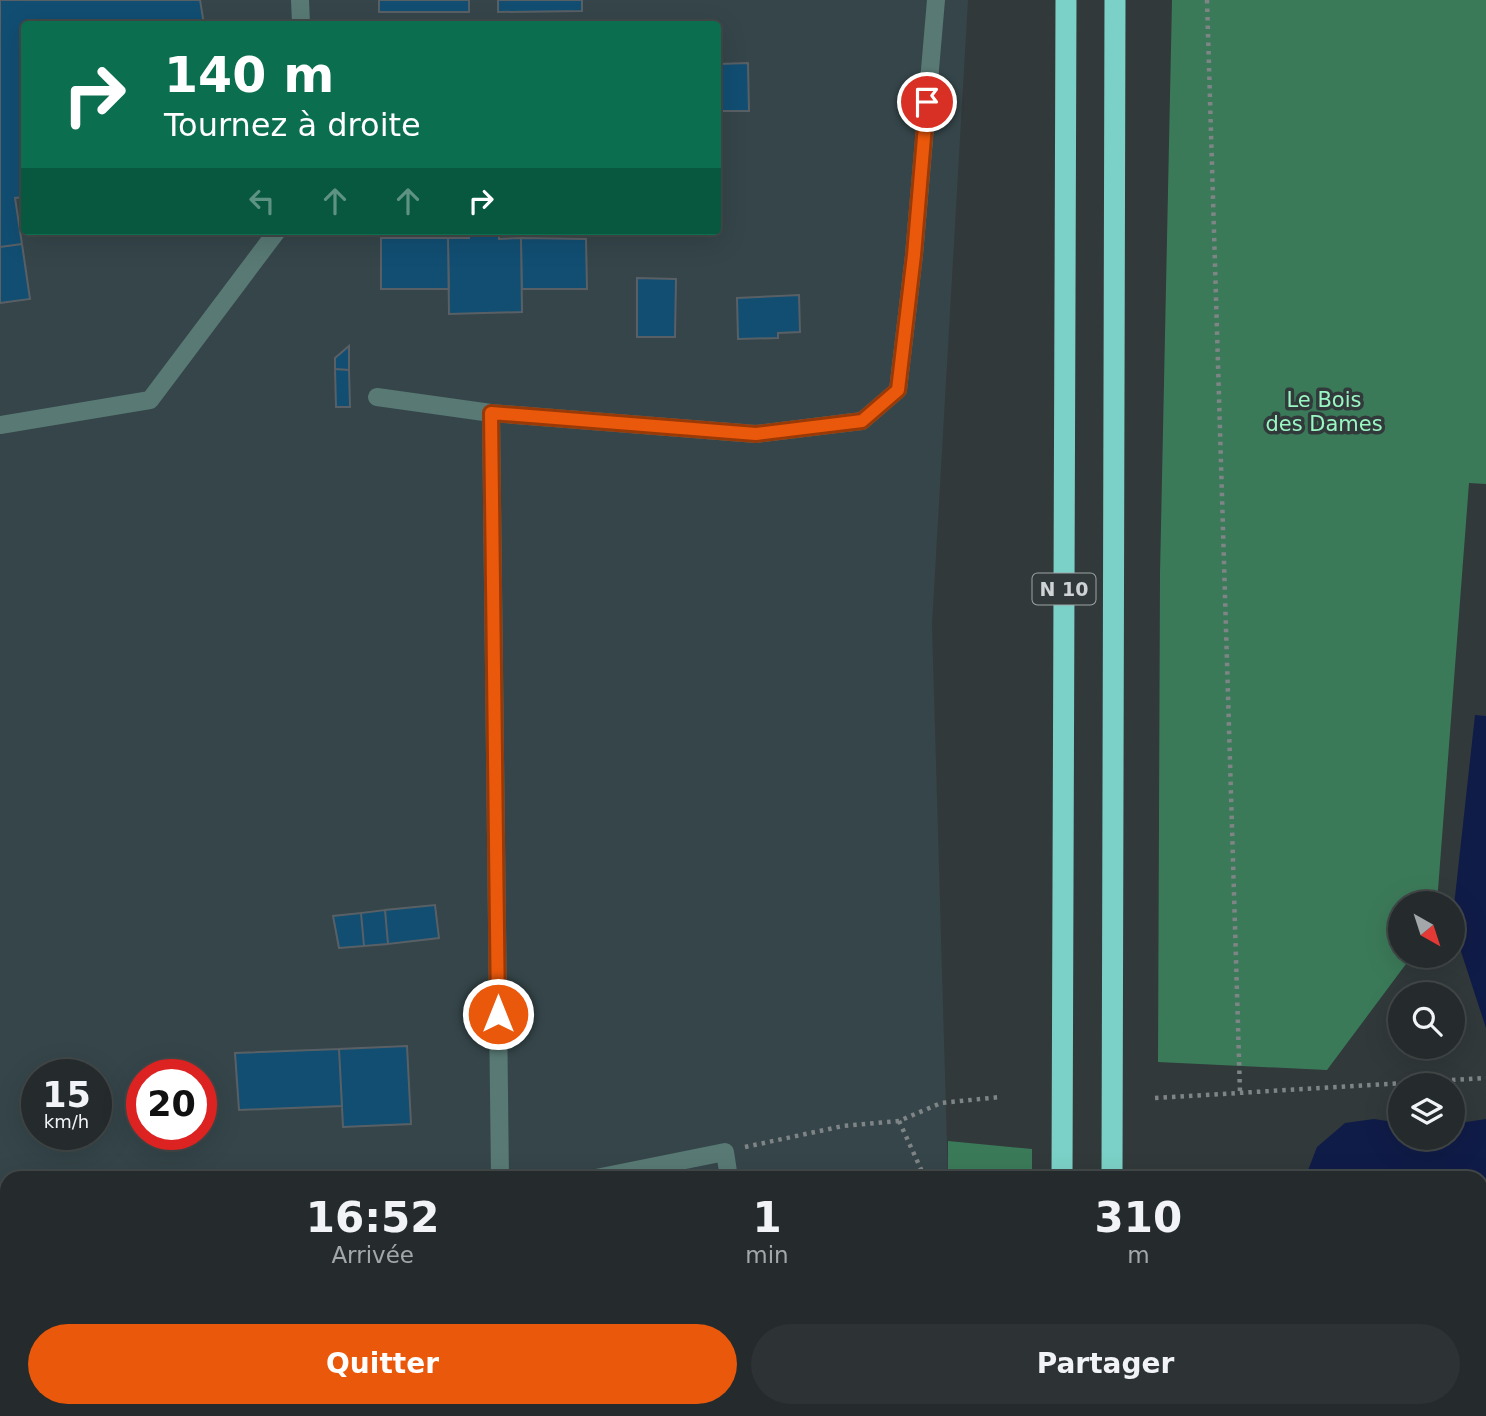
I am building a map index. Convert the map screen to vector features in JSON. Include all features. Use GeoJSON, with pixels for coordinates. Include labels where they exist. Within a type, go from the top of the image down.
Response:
{"type":"FeatureCollection","features":[{"type":"Feature","properties":{"kind":"highway","name":"N 10"},"geometry":{"type":"LineString","coordinates":[[1062,1171],[1066,0]]}},
{"type":"Feature","properties":{"kind":"highway","name":"N 10"},"geometry":{"type":"LineString","coordinates":[[1112,1171],[1115,0]]}},
{"type":"Feature","properties":{"kind":"street"},"geometry":{"type":"LineString","coordinates":[[300,0],[301,21]]}},
{"type":"Feature","properties":{"kind":"street"},"geometry":{"type":"LineString","coordinates":[[377,397],[491,413],[756,434],[862,421],[898,390],[914,255],[936,0]]}},
{"type":"Feature","properties":{"kind":"street"},"geometry":{"type":"LineString","coordinates":[[0,425],[150,400],[274,235]]}},
{"type":"Feature","properties":{"kind":"street"},"geometry":{"type":"LineString","coordinates":[[491,413],[500,1171]]}},
{"type":"Feature","properties":{"kind":"street"},"geometry":{"type":"LineString","coordinates":[[631,1171],[725,1152],[728,1171]]}},
{"type":"Feature","properties":{"kind":"path"},"geometry":{"type":"LineString","coordinates":[[1207,0],[1240,1092]]}},
{"type":"Feature","properties":{"kind":"path"},"geometry":{"type":"LineString","coordinates":[[1156,1098],[1486,1078]]}},
{"type":"Feature","properties":{"kind":"path"},"geometry":{"type":"LineString","coordinates":[[725,1152],[843,1126],[899,1121],[941,1103],[1000,1097]]}},
{"type":"Feature","properties":{"kind":"path"},"geometry":{"type":"LineString","coordinates":[[899,1121],[922,1171]]}},
{"type":"Feature","properties":{"kind":"shaded area"},"geometry":{"type":"Polygon","coordinates":[[[0,0],[968,0],[932,625],[948,1171],[0,1171],[0,0]]]}},
{"type":"Feature","properties":{"kind":"green space","name":"Le Bois des Dames"},"geometry":{"type":"Polygon","coordinates":[[[1172,0],[1486,0],[1486,484],[1469,483],[1438,891],[1388,891],[1388,968],[1403,968],[1393,982],[1388,982],[1388,988],[1327,1070],[1158,1062],[1160,574],[1172,0]]]}},
{"type":"Feature","properties":{"kind":"green space"},"geometry":{"type":"Polygon","coordinates":[[[948,1141],[1032,1149],[1032,1171],[948,1171],[948,1141]]]}},
{"type":"Feature","properties":{"kind":"water"},"geometry":{"type":"Polygon","coordinates":[[[1475,715],[1486,716],[1486,1028],[1465,964],[1465,891],[1456,891],[1475,715]]]}},
{"type":"Feature","properties":{"kind":"water"},"geometry":{"type":"Polygon","coordinates":[[[1374,1119],[1388,1121],[1388,1150],[1465,1150],[1465,1122],[1486,1119],[1486,1171],[1308,1171],[1317,1147],[1345,1123],[1374,1119]]]}},
{"type":"Feature","properties":{"kind":"building"},"geometry":{"type":"Polygon","coordinates":[[[0,0],[200,0],[204,21],[21,21],[21,197],[15,198],[22,244],[0,247],[0,0]]]}},
{"type":"Feature","properties":{"kind":"building"},"geometry":{"type":"Polygon","coordinates":[[[379,0],[469,0],[469,12],[379,12],[379,0]]]}},
{"type":"Feature","properties":{"kind":"building"},"geometry":{"type":"Polygon","coordinates":[[[498,0],[582,0],[582,11],[498,12],[498,0]]]}},
{"type":"Feature","properties":{"kind":"building"},"geometry":{"type":"Polygon","coordinates":[[[748,63],[749,111],[721,111],[721,64],[748,63]]]}},
{"type":"Feature","properties":{"kind":"building"},"geometry":{"type":"Polygon","coordinates":[[[469,235],[499,235],[499,239],[521,238],[522,312],[449,314],[448,238],[469,238],[469,235]]]}},
{"type":"Feature","properties":{"kind":"building"},"geometry":{"type":"Polygon","coordinates":[[[381,238],[448,238],[449,289],[381,289],[381,238]]]}},
{"type":"Feature","properties":{"kind":"building"},"geometry":{"type":"Polygon","coordinates":[[[521,238],[586,239],[587,289],[522,289],[521,238]]]}},
{"type":"Feature","properties":{"kind":"building"},"geometry":{"type":"Polygon","coordinates":[[[22,244],[30,299],[0,303],[0,247],[22,244]]]}},
{"type":"Feature","properties":{"kind":"building"},"geometry":{"type":"Polygon","coordinates":[[[637,278],[676,279],[675,337],[637,337],[637,278]]]}},
{"type":"Feature","properties":{"kind":"building"},"geometry":{"type":"Polygon","coordinates":[[[799,295],[800,332],[778,333],[778,338],[738,339],[737,298],[799,295]]]}},
{"type":"Feature","properties":{"kind":"building"},"geometry":{"type":"Polygon","coordinates":[[[349,346],[349,370],[335,369],[335,358],[349,346]]]}},
{"type":"Feature","properties":{"kind":"building"},"geometry":{"type":"Polygon","coordinates":[[[335,369],[349,370],[350,407],[336,407],[335,369]]]}},
{"type":"Feature","properties":{"kind":"building"},"geometry":{"type":"Polygon","coordinates":[[[435,905],[439,938],[388,944],[385,910],[435,905]]]}},
{"type":"Feature","properties":{"kind":"building"},"geometry":{"type":"Polygon","coordinates":[[[385,910],[388,944],[364,946],[361,913],[385,910]]]}},
{"type":"Feature","properties":{"kind":"building"},"geometry":{"type":"Polygon","coordinates":[[[361,913],[364,946],[339,948],[333,916],[361,913]]]}},
{"type":"Feature","properties":{"kind":"building"},"geometry":{"type":"Polygon","coordinates":[[[407,1046],[411,1124],[343,1127],[339,1049],[407,1046]]]}},
{"type":"Feature","properties":{"kind":"building"},"geometry":{"type":"Polygon","coordinates":[[[339,1049],[342,1106],[239,1110],[235,1053],[339,1049]]]}},
{"type":"Feature","properties":{"kind":"route"},"geometry":{"type":"LineString","coordinates":[[498,1014],[491,413],[756,434],[862,421],[898,390],[914,255],[927,102]]}}]}
